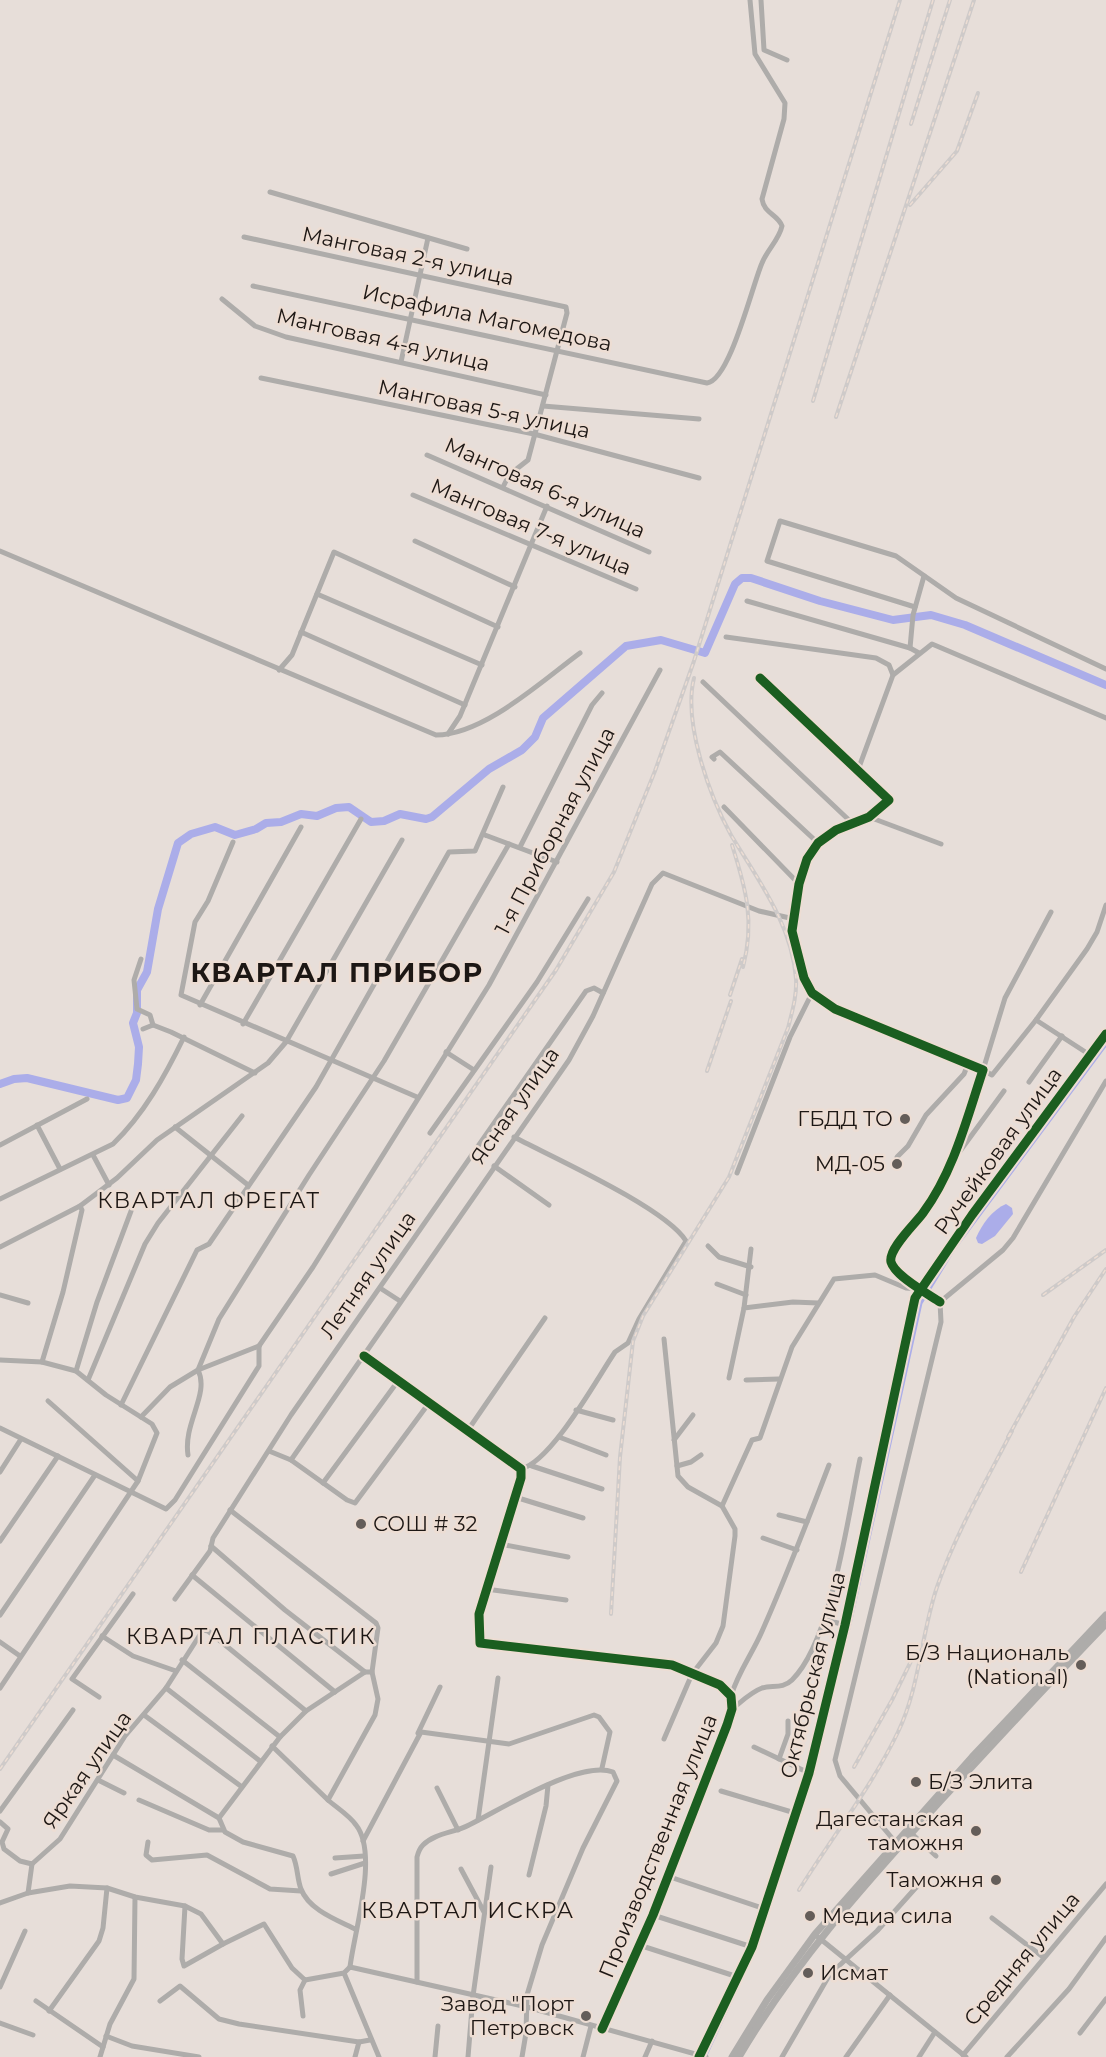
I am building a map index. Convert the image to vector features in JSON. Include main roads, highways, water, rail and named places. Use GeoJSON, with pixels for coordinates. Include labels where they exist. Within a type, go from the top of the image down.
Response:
{"type":"FeatureCollection","features":[{"type":"Feature","properties":{"kind":"main road"},"geometry":{"type":"LineString","coordinates":[[732,2057],[767,2000],[817,1936],[897,1844],[1106,1616]]}},
{"type":"Feature","properties":{"kind":"main road"},"geometry":{"type":"LineString","coordinates":[[909,1831],[1106,1624]]}},
{"type":"Feature","properties":{"kind":"main road"},"geometry":{"type":"LineString","coordinates":[[739,2057],[817,1936]]}},
{"type":"Feature","properties":{"kind":"water"},"geometry":{"type":"Polygon","coordinates":[[[1006,1204],[1012,1208],[1013,1214],[995,1236],[982,1244],[978,1243],[976,1238],[984,1223],[996,1210],[1006,1204]]]}},
{"type":"Feature","properties":{"kind":"waterway"},"geometry":{"type":"LineString","coordinates":[[0,1084],[14,1079],[27,1078],[118,1100],[127,1098],[136,1080],[138,1064],[139,1047],[133,1023],[137,1013],[137,990],[147,972],[158,909],[178,843],[191,834],[215,827],[235,835],[256,829],[266,823],[281,822],[301,814],[317,816],[336,808],[349,807],[371,822],[384,821],[400,814],[426,819],[432,817],[489,769],[522,750],[535,737],[543,718],[626,646],[661,640],[705,653],[735,584],[742,578],[751,578],[820,601],[893,620],[931,615],[965,625],[1106,685]]}},
{"type":"Feature","properties":{"kind":"waterway"},"geometry":{"type":"LineString","coordinates":[[813,1767],[850,1620],[920,1303],[953,1249],[1106,1043]]}},
{"type":"Feature","properties":{"kind":"waterway"},"geometry":{"type":"LineString","coordinates":[[704,2057],[757,1943],[777,1878]]}},
{"type":"Feature","properties":{"kind":"railway"},"geometry":{"type":"LineString","coordinates":[[0,1769],[556,970],[614,872],[655,771],[694,661],[900,0]]}},
{"type":"Feature","properties":{"kind":"railway"},"geometry":{"type":"LineString","coordinates":[[813,401],[933,0]]}},
{"type":"Feature","properties":{"kind":"railway"},"geometry":{"type":"LineString","coordinates":[[911,124],[950,0]]}},
{"type":"Feature","properties":{"kind":"railway"},"geometry":{"type":"LineString","coordinates":[[836,417],[974,0]]}},
{"type":"Feature","properties":{"kind":"railway"},"geometry":{"type":"LineString","coordinates":[[910,205],[957,151],[978,93]]}},
{"type":"Feature","properties":{"kind":"railway"},"geometry":{"type":"LineString","coordinates":[[611,1614],[620,1457],[633,1341],[643,1316],[729,1177],[788,1028],[796,992],[793,959],[781,921],[723,819],[700,758],[692,715],[694,678]]}},
{"type":"Feature","properties":{"kind":"railway"},"geometry":{"type":"LineString","coordinates":[[732,845],[747,905],[748,935],[743,967]]}},
{"type":"Feature","properties":{"kind":"railway"},"geometry":{"type":"LineString","coordinates":[[730,995],[742,959]]}},
{"type":"Feature","properties":{"kind":"railway"},"geometry":{"type":"LineString","coordinates":[[707,1071],[731,1001]]}},
{"type":"Feature","properties":{"kind":"railway"},"geometry":{"type":"LineString","coordinates":[[1043,1295],[1106,1250]]}},
{"type":"Feature","properties":{"kind":"railway"},"geometry":{"type":"LineString","coordinates":[[1008,1437],[1074,1317],[1106,1269]]}},
{"type":"Feature","properties":{"kind":"railway"},"geometry":{"type":"LineString","coordinates":[[1021,1572],[1106,1388]]}},
{"type":"Feature","properties":{"kind":"railway"},"geometry":{"type":"LineString","coordinates":[[799,1890],[864,1793],[898,1732],[911,1697],[937,1587],[953,1547],[1012,1431]]}},
{"type":"Feature","properties":{"kind":"railway"},"geometry":{"type":"LineString","coordinates":[[854,1767],[892,1700],[915,1653]]}},
{"type":"Feature","properties":{"kind":"place","name":"ГБДД ТО"},"geometry":{"type":"Point","coordinates":[905,1119]}},
{"type":"Feature","properties":{"kind":"place","name":"МД-05"},"geometry":{"type":"Point","coordinates":[897,1164]}},
{"type":"Feature","properties":{"kind":"place","name":"СОШ # 32"},"geometry":{"type":"Point","coordinates":[361,1524]}},
{"type":"Feature","properties":{"kind":"place","name":"Б/З Националь (National)"},"geometry":{"type":"Point","coordinates":[1081,1665]}},
{"type":"Feature","properties":{"kind":"place","name":"Б/З Элита"},"geometry":{"type":"Point","coordinates":[916,1782]}},
{"type":"Feature","properties":{"kind":"place","name":"Дагестанская таможня"},"geometry":{"type":"Point","coordinates":[976,1831]}},
{"type":"Feature","properties":{"kind":"place","name":"Таможня"},"geometry":{"type":"Point","coordinates":[996,1880]}},
{"type":"Feature","properties":{"kind":"place","name":"Медиа сила"},"geometry":{"type":"Point","coordinates":[810,1916]}},
{"type":"Feature","properties":{"kind":"place","name":"Исмат"},"geometry":{"type":"Point","coordinates":[808,1973]}},
{"type":"Feature","properties":{"kind":"place","name":"Завод \"Порт Петровск"},"geometry":{"type":"Point","coordinates":[586,2016]}},
{"type":"Feature","properties":{"kind":"district","name":"КВАРТАЛ ПРИБОР"},"geometry":{"type":"Point","coordinates":[337,973]}},
{"type":"Feature","properties":{"kind":"district","name":"КВАРТАЛ ФРЕГАТ"},"geometry":{"type":"Point","coordinates":[209,1200]}},
{"type":"Feature","properties":{"kind":"district","name":"КВАРТАЛ ПЛАСТИК"},"geometry":{"type":"Point","coordinates":[251,1636]}},
{"type":"Feature","properties":{"kind":"district","name":"КВАРТАЛ ИСКРА"},"geometry":{"type":"Point","coordinates":[468,1910]}}]}
